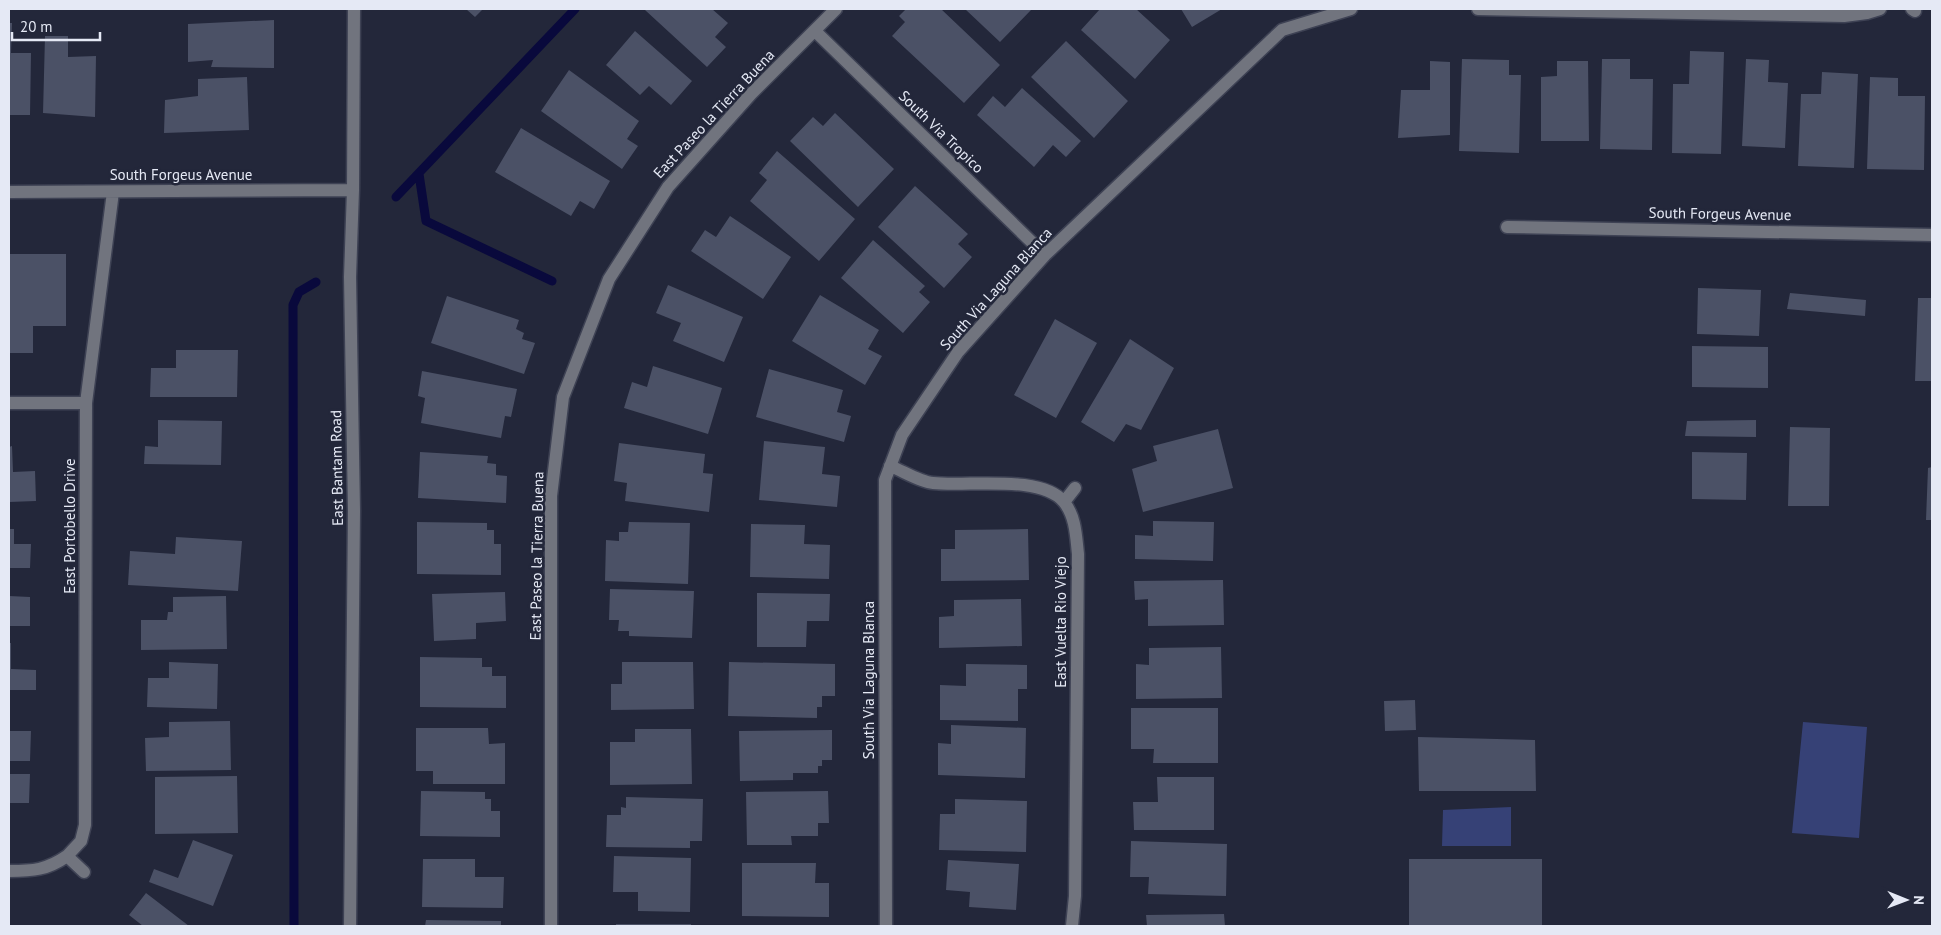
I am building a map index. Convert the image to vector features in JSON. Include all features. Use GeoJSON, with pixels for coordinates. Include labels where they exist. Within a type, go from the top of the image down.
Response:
{"type":"FeatureCollection","features":[{"type":"Feature","properties":{"kind":"street","name":"East Bantam Road"},"geometry":{"type":"LineString","coordinates":[[350,926],[354,511],[350,276],[353,190],[354,9]]}},
{"type":"Feature","properties":{"kind":"street","name":"East Paseo la Tierra Buena"},"geometry":{"type":"LineString","coordinates":[[552,926],[552,496],[563,397],[609,279],[668,187],[751,94],[836,9]]}},
{"type":"Feature","properties":{"kind":"street","name":"South Via Laguna Blanca"},"geometry":{"type":"LineString","coordinates":[[886,926],[885,480],[902,436],[958,352],[1045,256],[1282,30],[1351,9]]}},
{"type":"Feature","properties":{"kind":"street"},"geometry":{"type":"LineString","coordinates":[[1478,9],[1844,16],[1880,9]]}},
{"type":"Feature","properties":{"kind":"street","name":"South Via Tropico"},"geometry":{"type":"LineString","coordinates":[[815,31],[1045,256]]}},
{"type":"Feature","properties":{"kind":"street","name":"South Forgeus Avenue"},"geometry":{"type":"LineString","coordinates":[[9,192],[353,190]]}},
{"type":"Feature","properties":{"kind":"street","name":"East Portobello Drive"},"geometry":{"type":"LineString","coordinates":[[67,856],[81,840],[85,825],[86,403],[112,192]]}},
{"type":"Feature","properties":{"kind":"street","name":"South Forgeus Avenue"},"geometry":{"type":"LineString","coordinates":[[1507,227],[1932,235]]}},
{"type":"Feature","properties":{"kind":"street"},"geometry":{"type":"LineString","coordinates":[[9,403],[86,403]]}},
{"type":"Feature","properties":{"kind":"street"},"geometry":{"type":"LineString","coordinates":[[890,466],[932,483],[1016,484],[1043,488],[1064,502],[1075,488]]}},
{"type":"Feature","properties":{"kind":"street","name":"East Vuelta Rio Viejo"},"geometry":{"type":"LineString","coordinates":[[1064,502],[1075,526],[1078,554],[1075,896],[1072,926]]}},
{"type":"Feature","properties":{"kind":"street"},"geometry":{"type":"LineString","coordinates":[[9,871],[43,869],[56,864],[67,856],[84,872]]}},
{"type":"Feature","properties":{"kind":"shaded area"},"geometry":{"type":"Polygon","coordinates":[[[1803,722],[1867,727],[1859,838],[1792,833],[1803,722]]]}},
{"type":"Feature","properties":{"kind":"shaded area"},"geometry":{"type":"Polygon","coordinates":[[[1511,807],[1511,846],[1442,846],[1443,810],[1511,807]]]}},
{"type":"Feature","properties":{"kind":"building"},"geometry":{"type":"Polygon","coordinates":[[[466,9],[483,9],[475,17],[466,9]]]}},
{"type":"Feature","properties":{"kind":"building"},"geometry":{"type":"Polygon","coordinates":[[[646,9],[712,9],[728,23],[715,37],[726,47],[707,67],[646,9]]]}},
{"type":"Feature","properties":{"kind":"building"},"geometry":{"type":"Polygon","coordinates":[[[906,9],[941,9],[1000,65],[964,103],[892,36],[905,22],[899,16],[906,9]]]}},
{"type":"Feature","properties":{"kind":"building"},"geometry":{"type":"Polygon","coordinates":[[[965,9],[1032,9],[1000,42],[965,9]]]}},
{"type":"Feature","properties":{"kind":"building"},"geometry":{"type":"Polygon","coordinates":[[[1100,9],[1136,9],[1170,40],[1135,79],[1081,30],[1100,9]]]}},
{"type":"Feature","properties":{"kind":"building"},"geometry":{"type":"Polygon","coordinates":[[[1181,9],[1222,9],[1192,27],[1181,9]]]}},
{"type":"Feature","properties":{"kind":"building"},"geometry":{"type":"Polygon","coordinates":[[[274,20],[274,68],[211,67],[213,60],[188,62],[188,24],[274,20]]]}},
{"type":"Feature","properties":{"kind":"building"},"geometry":{"type":"Polygon","coordinates":[[[9,23],[12,23],[11,53],[31,53],[30,115],[9,115],[9,23]]]}},
{"type":"Feature","properties":{"kind":"building"},"geometry":{"type":"Polygon","coordinates":[[[635,31],[692,81],[671,105],[649,86],[640,95],[606,65],[635,31]]]}},
{"type":"Feature","properties":{"kind":"building"},"geometry":{"type":"Polygon","coordinates":[[[45,36],[68,36],[68,57],[96,56],[95,117],[43,113],[45,36]]]}},
{"type":"Feature","properties":{"kind":"building"},"geometry":{"type":"Polygon","coordinates":[[[1066,41],[1128,101],[1094,138],[1031,77],[1066,41]]]}},
{"type":"Feature","properties":{"kind":"building"},"geometry":{"type":"Polygon","coordinates":[[[1690,51],[1724,52],[1721,154],[1672,153],[1673,84],[1689,84],[1690,51]]]}},
{"type":"Feature","properties":{"kind":"building"},"geometry":{"type":"Polygon","coordinates":[[[1462,59],[1509,60],[1509,75],[1521,75],[1519,153],[1459,151],[1462,59]]]}},
{"type":"Feature","properties":{"kind":"building"},"geometry":{"type":"Polygon","coordinates":[[[1602,59],[1630,59],[1630,79],[1653,79],[1652,150],[1600,149],[1602,59]]]}},
{"type":"Feature","properties":{"kind":"building"},"geometry":{"type":"Polygon","coordinates":[[[1746,59],[1769,60],[1768,82],[1788,83],[1785,148],[1742,146],[1746,59]]]}},
{"type":"Feature","properties":{"kind":"building"},"geometry":{"type":"Polygon","coordinates":[[[1430,61],[1450,62],[1450,135],[1398,138],[1401,90],[1430,90],[1430,61]]]}},
{"type":"Feature","properties":{"kind":"building"},"geometry":{"type":"Polygon","coordinates":[[[1557,61],[1588,61],[1589,141],[1541,141],[1541,77],[1557,76],[1557,61]]]}},
{"type":"Feature","properties":{"kind":"building"},"geometry":{"type":"Polygon","coordinates":[[[569,70],[639,121],[627,139],[638,146],[622,169],[541,111],[569,70]]]}},
{"type":"Feature","properties":{"kind":"building"},"geometry":{"type":"Polygon","coordinates":[[[1822,72],[1858,74],[1854,168],[1798,166],[1801,94],[1821,94],[1822,72]]]}},
{"type":"Feature","properties":{"kind":"building"},"geometry":{"type":"Polygon","coordinates":[[[247,77],[249,130],[164,133],[165,100],[198,96],[198,79],[247,77]]]}},
{"type":"Feature","properties":{"kind":"building"},"geometry":{"type":"Polygon","coordinates":[[[1870,77],[1898,78],[1898,96],[1925,96],[1924,170],[1867,169],[1870,77]]]}},
{"type":"Feature","properties":{"kind":"building"},"geometry":{"type":"Polygon","coordinates":[[[1022,88],[1081,141],[1066,157],[1053,145],[1034,167],[977,115],[993,96],[1005,107],[1022,88]]]}},
{"type":"Feature","properties":{"kind":"building"},"geometry":{"type":"Polygon","coordinates":[[[835,113],[894,169],[858,207],[790,141],[813,117],[823,126],[835,113]]]}},
{"type":"Feature","properties":{"kind":"building"},"geometry":{"type":"Polygon","coordinates":[[[521,128],[610,181],[594,209],[580,201],[571,216],[495,172],[521,128]]]}},
{"type":"Feature","properties":{"kind":"building"},"geometry":{"type":"Polygon","coordinates":[[[777,151],[855,219],[819,261],[750,201],[767,180],[759,173],[777,151]]]}},
{"type":"Feature","properties":{"kind":"building"},"geometry":{"type":"Polygon","coordinates":[[[915,186],[968,234],[958,244],[972,257],[944,288],[878,227],[915,186]]]}},
{"type":"Feature","properties":{"kind":"building"},"geometry":{"type":"Polygon","coordinates":[[[730,216],[791,257],[763,299],[691,251],[705,230],[716,237],[730,216]]]}},
{"type":"Feature","properties":{"kind":"building"},"geometry":{"type":"Polygon","coordinates":[[[873,240],[925,286],[919,292],[930,302],[903,333],[841,278],[873,240]]]}},
{"type":"Feature","properties":{"kind":"building"},"geometry":{"type":"Polygon","coordinates":[[[9,254],[66,254],[66,326],[33,326],[33,353],[9,353],[9,254]]]}},
{"type":"Feature","properties":{"kind":"building"},"geometry":{"type":"Polygon","coordinates":[[[668,285],[743,317],[724,362],[673,341],[681,323],[656,313],[668,285]]]}},
{"type":"Feature","properties":{"kind":"building"},"geometry":{"type":"Polygon","coordinates":[[[1698,288],[1761,290],[1759,336],[1697,334],[1698,288]]]}},
{"type":"Feature","properties":{"kind":"building"},"geometry":{"type":"Polygon","coordinates":[[[1790,293],[1866,300],[1865,316],[1787,309],[1790,293]]]}},
{"type":"Feature","properties":{"kind":"building"},"geometry":{"type":"Polygon","coordinates":[[[820,295],[879,330],[868,349],[882,356],[865,385],[792,341],[820,295]]]}},
{"type":"Feature","properties":{"kind":"building"},"geometry":{"type":"Polygon","coordinates":[[[447,296],[519,320],[516,329],[524,333],[522,339],[535,343],[524,374],[431,343],[447,296]]]}},
{"type":"Feature","properties":{"kind":"building"},"geometry":{"type":"Polygon","coordinates":[[[1918,298],[1932,298],[1932,381],[1915,381],[1918,298]]]}},
{"type":"Feature","properties":{"kind":"building"},"geometry":{"type":"Polygon","coordinates":[[[1055,319],[1097,343],[1056,418],[1014,395],[1055,319]]]}},
{"type":"Feature","properties":{"kind":"building"},"geometry":{"type":"Polygon","coordinates":[[[1130,339],[1174,368],[1141,430],[1126,424],[1114,442],[1081,422],[1130,339]]]}},
{"type":"Feature","properties":{"kind":"building"},"geometry":{"type":"Polygon","coordinates":[[[1692,346],[1768,347],[1768,388],[1692,387],[1692,346]]]}},
{"type":"Feature","properties":{"kind":"building"},"geometry":{"type":"Polygon","coordinates":[[[176,350],[238,350],[237,397],[150,397],[151,368],[176,368],[176,350]]]}},
{"type":"Feature","properties":{"kind":"building"},"geometry":{"type":"Polygon","coordinates":[[[653,366],[722,388],[708,434],[624,408],[632,382],[647,387],[653,366]]]}},
{"type":"Feature","properties":{"kind":"building"},"geometry":{"type":"Polygon","coordinates":[[[769,369],[843,390],[837,412],[851,416],[844,442],[756,417],[769,369]]]}},
{"type":"Feature","properties":{"kind":"building"},"geometry":{"type":"Polygon","coordinates":[[[422,371],[517,389],[511,417],[505,416],[501,438],[421,423],[425,398],[418,396],[422,371]]]}},
{"type":"Feature","properties":{"kind":"building"},"geometry":{"type":"Polygon","coordinates":[[[158,420],[222,421],[221,465],[144,464],[145,446],[158,447],[158,420]]]}},
{"type":"Feature","properties":{"kind":"building"},"geometry":{"type":"Polygon","coordinates":[[[1756,420],[1756,437],[1685,436],[1687,421],[1756,420]]]}},
{"type":"Feature","properties":{"kind":"building"},"geometry":{"type":"Polygon","coordinates":[[[1790,427],[1830,428],[1829,506],[1788,506],[1790,427]]]}},
{"type":"Feature","properties":{"kind":"building"},"geometry":{"type":"Polygon","coordinates":[[[1218,429],[1233,488],[1143,512],[1132,469],[1157,461],[1153,446],[1218,429]]]}},
{"type":"Feature","properties":{"kind":"building"},"geometry":{"type":"Polygon","coordinates":[[[764,441],[825,447],[822,474],[840,476],[837,507],[759,500],[764,441]]]}},
{"type":"Feature","properties":{"kind":"building"},"geometry":{"type":"Polygon","coordinates":[[[619,443],[705,454],[703,473],[713,474],[709,512],[625,501],[627,483],[614,481],[619,443]]]}},
{"type":"Feature","properties":{"kind":"building"},"geometry":{"type":"Polygon","coordinates":[[[12,446],[13,472],[35,471],[36,501],[9,502],[9,447],[12,446]]]}},
{"type":"Feature","properties":{"kind":"building"},"geometry":{"type":"Polygon","coordinates":[[[420,452],[488,456],[487,463],[496,464],[496,475],[507,476],[506,503],[418,498],[420,452]]]}},
{"type":"Feature","properties":{"kind":"building"},"geometry":{"type":"Polygon","coordinates":[[[1692,452],[1747,453],[1746,500],[1692,499],[1692,452]]]}},
{"type":"Feature","properties":{"kind":"building"},"geometry":{"type":"Polygon","coordinates":[[[1932,467],[1932,520],[1926,520],[1928,468],[1932,467]]]}},
{"type":"Feature","properties":{"kind":"building"},"geometry":{"type":"Polygon","coordinates":[[[1153,521],[1214,522],[1213,561],[1135,559],[1135,535],[1153,536],[1153,521]]]}},
{"type":"Feature","properties":{"kind":"building"},"geometry":{"type":"Polygon","coordinates":[[[417,522],[487,523],[487,530],[494,530],[494,544],[501,544],[501,575],[417,574],[417,522]]]}},
{"type":"Feature","properties":{"kind":"building"},"geometry":{"type":"Polygon","coordinates":[[[629,522],[690,523],[688,584],[605,581],[606,540],[619,541],[619,532],[628,532],[629,522]]]}},
{"type":"Feature","properties":{"kind":"building"},"geometry":{"type":"Polygon","coordinates":[[[751,524],[805,525],[804,544],[830,545],[829,579],[750,577],[751,524]]]}},
{"type":"Feature","properties":{"kind":"building"},"geometry":{"type":"Polygon","coordinates":[[[9,529],[14,529],[14,544],[31,544],[30,568],[9,568],[9,529]]]}},
{"type":"Feature","properties":{"kind":"building"},"geometry":{"type":"Polygon","coordinates":[[[1028,529],[1029,580],[941,581],[941,549],[955,549],[955,530],[1028,529]]]}},
{"type":"Feature","properties":{"kind":"building"},"geometry":{"type":"Polygon","coordinates":[[[176,537],[242,541],[238,591],[128,585],[130,551],[175,554],[176,537]]]}},
{"type":"Feature","properties":{"kind":"building"},"geometry":{"type":"Polygon","coordinates":[[[1223,580],[1224,625],[1148,626],[1148,599],[1135,600],[1134,581],[1223,580]]]}},
{"type":"Feature","properties":{"kind":"building"},"geometry":{"type":"Polygon","coordinates":[[[610,589],[694,591],[692,638],[629,636],[629,631],[618,631],[619,620],[609,620],[610,589]]]}},
{"type":"Feature","properties":{"kind":"building"},"geometry":{"type":"Polygon","coordinates":[[[505,592],[506,621],[476,623],[476,639],[434,641],[432,594],[505,592]]]}},
{"type":"Feature","properties":{"kind":"building"},"geometry":{"type":"Polygon","coordinates":[[[757,593],[830,594],[829,621],[807,621],[806,647],[757,647],[757,593]]]}},
{"type":"Feature","properties":{"kind":"building"},"geometry":{"type":"Polygon","coordinates":[[[9,596],[30,597],[30,626],[9,626],[9,596]]]}},
{"type":"Feature","properties":{"kind":"building"},"geometry":{"type":"Polygon","coordinates":[[[226,596],[227,649],[141,650],[141,620],[167,620],[168,612],[173,612],[173,597],[226,596]]]}},
{"type":"Feature","properties":{"kind":"building"},"geometry":{"type":"Polygon","coordinates":[[[1021,599],[1022,646],[939,648],[939,617],[954,616],[954,600],[1021,599]]]}},
{"type":"Feature","properties":{"kind":"building"},"geometry":{"type":"Polygon","coordinates":[[[9,643],[11,643],[11,669],[36,670],[36,690],[9,690],[9,643]]]}},
{"type":"Feature","properties":{"kind":"building"},"geometry":{"type":"Polygon","coordinates":[[[1221,647],[1222,698],[1136,699],[1136,664],[1149,665],[1149,648],[1221,647]]]}},
{"type":"Feature","properties":{"kind":"building"},"geometry":{"type":"Polygon","coordinates":[[[420,657],[482,658],[482,667],[492,667],[492,676],[506,676],[506,708],[420,707],[420,657]]]}},
{"type":"Feature","properties":{"kind":"building"},"geometry":{"type":"Polygon","coordinates":[[[169,662],[218,664],[217,709],[147,707],[148,678],[169,678],[169,662]]]}},
{"type":"Feature","properties":{"kind":"building"},"geometry":{"type":"Polygon","coordinates":[[[622,662],[693,662],[694,709],[611,710],[611,684],[622,684],[622,662]]]}},
{"type":"Feature","properties":{"kind":"building"},"geometry":{"type":"Polygon","coordinates":[[[729,662],[835,664],[835,696],[822,696],[822,707],[817,707],[817,718],[728,716],[729,662]]]}},
{"type":"Feature","properties":{"kind":"building"},"geometry":{"type":"Polygon","coordinates":[[[966,664],[1027,665],[1027,689],[1018,689],[1018,721],[940,720],[940,685],[966,686],[966,664]]]}},
{"type":"Feature","properties":{"kind":"building"},"geometry":{"type":"Polygon","coordinates":[[[1415,700],[1416,730],[1385,731],[1384,701],[1415,700]]]}},
{"type":"Feature","properties":{"kind":"building"},"geometry":{"type":"Polygon","coordinates":[[[1131,708],[1218,708],[1218,763],[1153,763],[1154,749],[1131,749],[1131,708]]]}},
{"type":"Feature","properties":{"kind":"building"},"geometry":{"type":"Polygon","coordinates":[[[230,721],[231,770],[146,771],[145,738],[169,737],[169,722],[230,721]]]}},
{"type":"Feature","properties":{"kind":"building"},"geometry":{"type":"Polygon","coordinates":[[[951,725],[1026,728],[1025,778],[938,775],[938,743],[951,744],[951,725]]]}},
{"type":"Feature","properties":{"kind":"building"},"geometry":{"type":"Polygon","coordinates":[[[416,728],[488,728],[489,744],[505,743],[505,784],[433,784],[433,771],[416,771],[416,728]]]}},
{"type":"Feature","properties":{"kind":"building"},"geometry":{"type":"Polygon","coordinates":[[[635,729],[691,729],[692,784],[610,785],[610,742],[635,742],[635,729]]]}},
{"type":"Feature","properties":{"kind":"building"},"geometry":{"type":"Polygon","coordinates":[[[832,730],[832,760],[822,760],[822,766],[818,766],[818,773],[793,773],[793,780],[740,781],[739,731],[832,730]]]}},
{"type":"Feature","properties":{"kind":"building"},"geometry":{"type":"Polygon","coordinates":[[[9,731],[31,731],[30,761],[9,761],[9,731]]]}},
{"type":"Feature","properties":{"kind":"building"},"geometry":{"type":"Polygon","coordinates":[[[1418,737],[1535,740],[1536,791],[1419,791],[1418,737]]]}},
{"type":"Feature","properties":{"kind":"building"},"geometry":{"type":"Polygon","coordinates":[[[9,774],[30,774],[29,803],[9,803],[9,774]]]}},
{"type":"Feature","properties":{"kind":"building"},"geometry":{"type":"Polygon","coordinates":[[[237,776],[238,833],[155,834],[155,777],[237,776]]]}},
{"type":"Feature","properties":{"kind":"building"},"geometry":{"type":"Polygon","coordinates":[[[1157,777],[1214,777],[1214,830],[1134,830],[1133,802],[1158,802],[1157,777]]]}},
{"type":"Feature","properties":{"kind":"building"},"geometry":{"type":"Polygon","coordinates":[[[421,791],[485,792],[485,799],[491,799],[491,811],[500,811],[500,837],[420,836],[421,791]]]}},
{"type":"Feature","properties":{"kind":"building"},"geometry":{"type":"Polygon","coordinates":[[[828,791],[829,823],[818,823],[818,836],[791,836],[792,845],[747,845],[746,792],[828,791]]]}},
{"type":"Feature","properties":{"kind":"building"},"geometry":{"type":"Polygon","coordinates":[[[626,797],[703,799],[702,841],[690,841],[690,848],[606,847],[607,815],[621,815],[621,807],[626,808],[626,797]]]}},
{"type":"Feature","properties":{"kind":"building"},"geometry":{"type":"Polygon","coordinates":[[[955,799],[1027,801],[1026,852],[939,850],[940,814],[955,814],[955,799]]]}},
{"type":"Feature","properties":{"kind":"building"},"geometry":{"type":"Polygon","coordinates":[[[193,840],[233,855],[213,906],[149,882],[154,869],[178,878],[193,840]]]}},
{"type":"Feature","properties":{"kind":"building"},"geometry":{"type":"Polygon","coordinates":[[[1131,841],[1227,844],[1226,896],[1148,894],[1149,877],[1130,877],[1131,841]]]}},
{"type":"Feature","properties":{"kind":"building"},"geometry":{"type":"Polygon","coordinates":[[[614,856],[691,858],[690,912],[638,911],[638,892],[613,892],[614,856]]]}},
{"type":"Feature","properties":{"kind":"building"},"geometry":{"type":"Polygon","coordinates":[[[423,859],[475,859],[475,877],[504,877],[503,908],[422,907],[423,859]]]}},
{"type":"Feature","properties":{"kind":"building"},"geometry":{"type":"Polygon","coordinates":[[[1409,859],[1542,859],[1542,926],[1409,926],[1409,859]]]}},
{"type":"Feature","properties":{"kind":"building"},"geometry":{"type":"Polygon","coordinates":[[[948,860],[1019,864],[1016,910],[969,907],[970,892],[946,890],[948,860]]]}},
{"type":"Feature","properties":{"kind":"building"},"geometry":{"type":"Polygon","coordinates":[[[742,863],[816,863],[815,883],[829,883],[829,917],[742,916],[742,863]]]}},
{"type":"Feature","properties":{"kind":"building"},"geometry":{"type":"Polygon","coordinates":[[[146,893],[189,926],[143,926],[129,915],[146,893]]]}},
{"type":"Feature","properties":{"kind":"building"},"geometry":{"type":"Polygon","coordinates":[[[1224,914],[1225,926],[1147,926],[1146,915],[1224,914]]]}},
{"type":"Feature","properties":{"kind":"building"},"geometry":{"type":"Polygon","coordinates":[[[426,920],[501,921],[501,926],[425,926],[426,920]]]}},
{"type":"Feature","properties":{"kind":"building"},"geometry":{"type":"Polygon","coordinates":[[[616,924],[691,924],[691,926],[616,926],[616,924]]]}},
{"type":"Feature","properties":{"kind":"waterway"},"geometry":{"type":"LineString","coordinates":[[396,197],[575,9]]}},
{"type":"Feature","properties":{"kind":"waterway"},"geometry":{"type":"LineString","coordinates":[[419,174],[426,221],[552,281]]}},
{"type":"Feature","properties":{"kind":"waterway"},"geometry":{"type":"LineString","coordinates":[[294,926],[293,305],[299,292],[316,282]]}}]}
